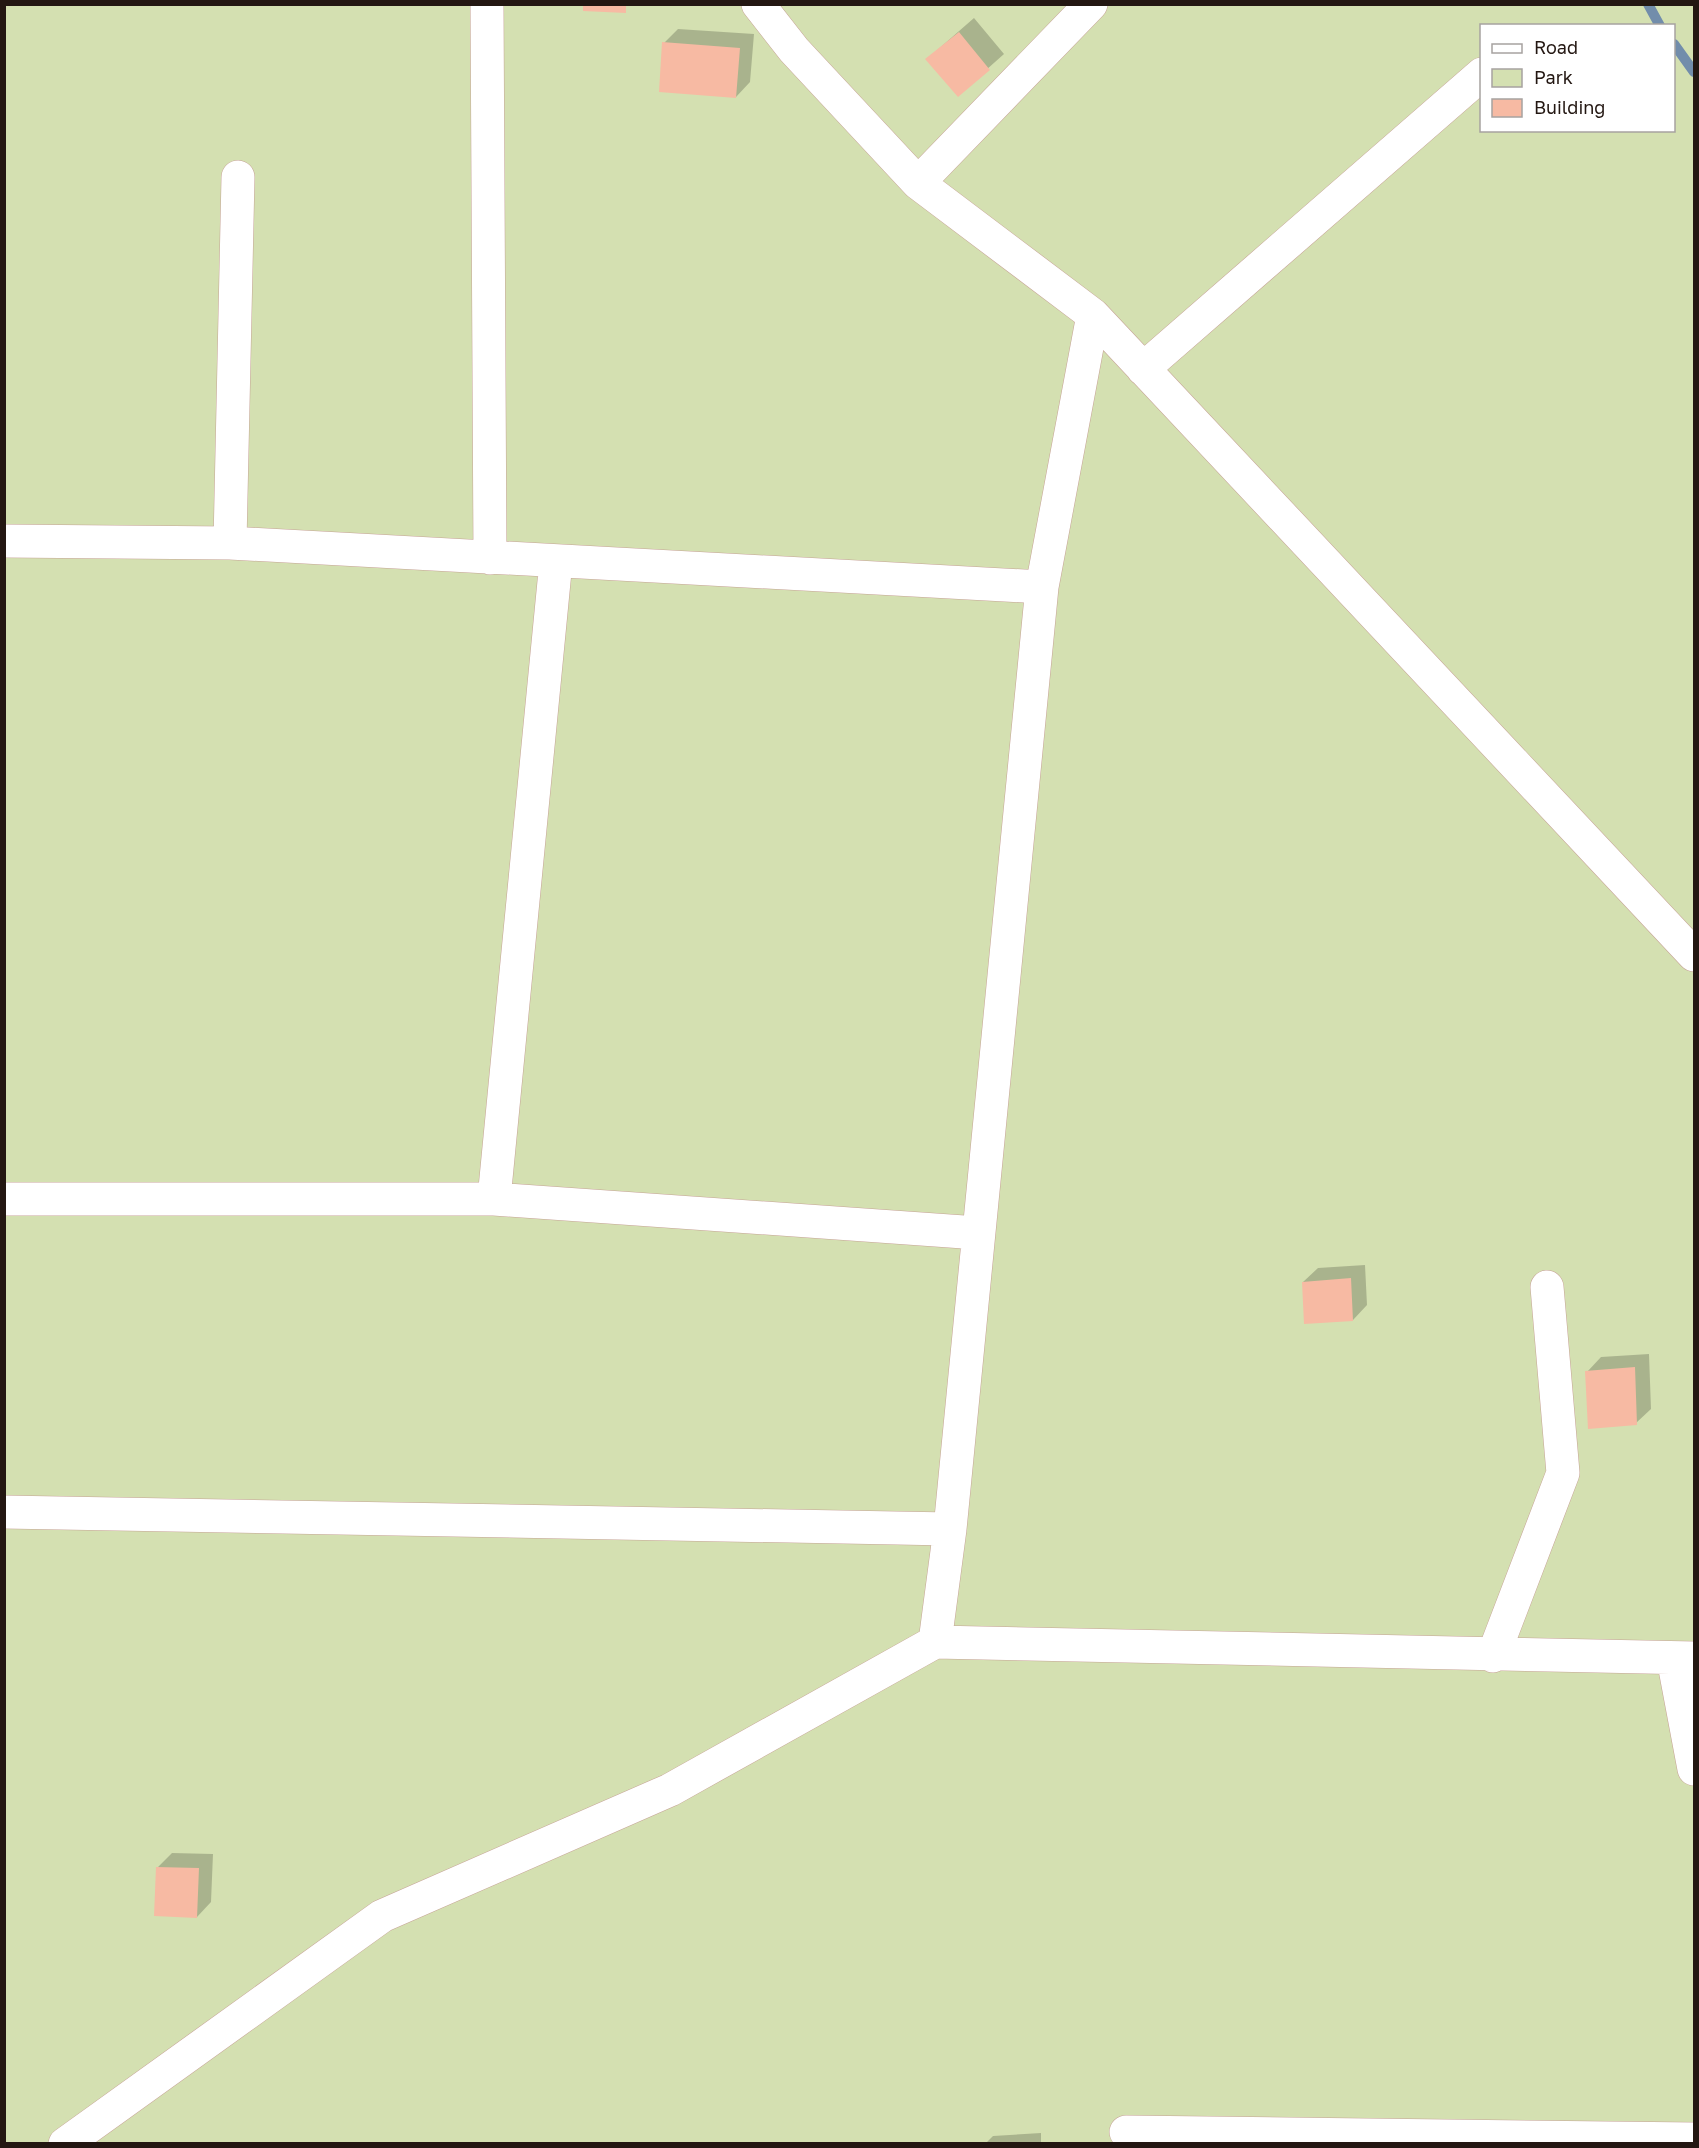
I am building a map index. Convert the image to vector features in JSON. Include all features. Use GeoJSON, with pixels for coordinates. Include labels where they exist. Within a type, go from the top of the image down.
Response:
{"type":"FeatureCollection","features":[{"type":"Feature","properties":{"kind":"street"},"geometry":{"type":"LineString","coordinates":[[488,4],[490,558]]}},
{"type":"Feature","properties":{"kind":"street"},"geometry":{"type":"LineString","coordinates":[[758,4],[794,50],[918,183],[1092,315],[1695,955]]}},
{"type":"Feature","properties":{"kind":"street"},"geometry":{"type":"LineString","coordinates":[[918,183],[1091,4]]}},
{"type":"Feature","properties":{"kind":"street"},"geometry":{"type":"LineString","coordinates":[[1143,369],[1480,77]]}},
{"type":"Feature","properties":{"kind":"street"},"geometry":{"type":"LineString","coordinates":[[230,543],[238,177]]}},
{"type":"Feature","properties":{"kind":"street"},"geometry":{"type":"LineString","coordinates":[[935,1642],[950,1529],[1042,587],[1092,315]]}},
{"type":"Feature","properties":{"kind":"street"},"geometry":{"type":"LineString","coordinates":[[4,541],[230,543],[1042,587]]}},
{"type":"Feature","properties":{"kind":"street"},"geometry":{"type":"LineString","coordinates":[[494,1198],[556,561]]}},
{"type":"Feature","properties":{"kind":"street"},"geometry":{"type":"LineString","coordinates":[[4,1199],[494,1198],[978,1233]]}},
{"type":"Feature","properties":{"kind":"street"},"geometry":{"type":"LineString","coordinates":[[1493,1656],[1563,1473],[1547,1287]]}},
{"type":"Feature","properties":{"kind":"street"},"geometry":{"type":"LineString","coordinates":[[4,1512],[950,1529]]}},
{"type":"Feature","properties":{"kind":"street"},"geometry":{"type":"LineString","coordinates":[[65,2144],[382,1916],[670,1790],[935,1642],[1493,1656],[1684,1658],[1695,1769]]}},
{"type":"Feature","properties":{"kind":"street"},"geometry":{"type":"LineString","coordinates":[[1126,2132],[1695,2139]]}},
{"type":"Feature","properties":{"kind":"green space"},"geometry":{"type":"Polygon","coordinates":[[[5,5],[1694,5],[1694,2143],[5,2144],[5,5]]]}},
{"type":"Feature","properties":{"kind":"building"},"geometry":{"type":"Polygon","coordinates":[[[583,4],[626,4],[626,13],[583,11],[583,4]]]}},
{"type":"Feature","properties":{"kind":"building"},"geometry":{"type":"Polygon","coordinates":[[[959,32],[990,70],[958,97],[925,59],[959,32]]]}},
{"type":"Feature","properties":{"kind":"building"},"geometry":{"type":"Polygon","coordinates":[[[662,42],[740,48],[736,98],[659,92],[662,42]]]}},
{"type":"Feature","properties":{"kind":"building"},"geometry":{"type":"Polygon","coordinates":[[[1351,1278],[1353,1321],[1304,1324],[1302,1282],[1351,1278]]]}},
{"type":"Feature","properties":{"kind":"building"},"geometry":{"type":"Polygon","coordinates":[[[1635,1367],[1637,1425],[1588,1429],[1585,1371],[1635,1367]]]}},
{"type":"Feature","properties":{"kind":"building"},"geometry":{"type":"Polygon","coordinates":[[[156,1867],[199,1868],[197,1918],[154,1916],[156,1867]]]}},
{"type":"Feature","properties":{"kind":"waterway"},"geometry":{"type":"LineString","coordinates":[[1648,4],[1659,24]]}},
{"type":"Feature","properties":{"kind":"waterway"},"geometry":{"type":"LineString","coordinates":[[1675,45],[1694,72]]}}]}
